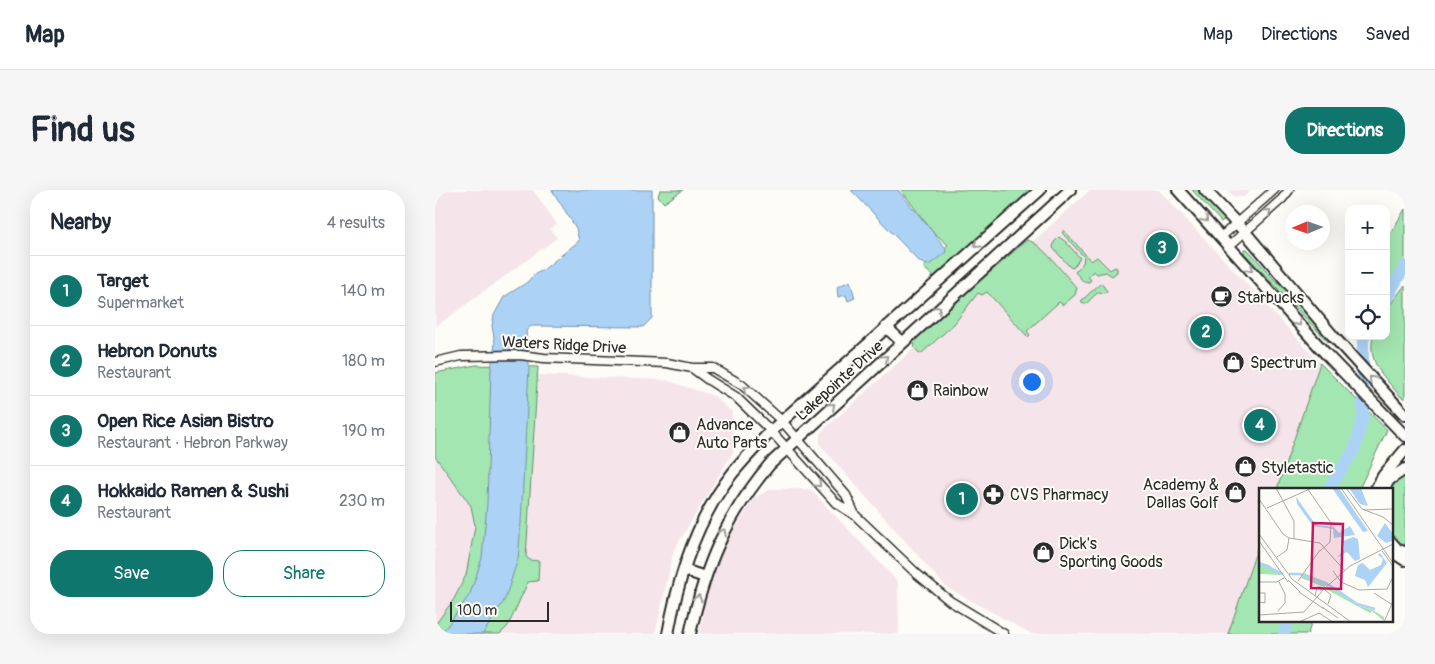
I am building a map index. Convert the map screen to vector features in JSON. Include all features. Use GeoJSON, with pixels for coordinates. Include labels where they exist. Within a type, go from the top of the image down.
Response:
{"type":"FeatureCollection","features":[{"type":"Feature","properties":{"kind":"main road","name":"Lakepointe Drive"},"geometry":{"type":"LineString","coordinates":[[669,634],[671,616],[692,545],[707,511],[731,475],[771,431],[1039,190]]}},
{"type":"Feature","properties":{"kind":"main road","name":"Lakepointe Drive"},"geometry":{"type":"LineString","coordinates":[[690,634],[705,577],[717,545],[738,505],[770,464],[1070,190]]}},
{"type":"Feature","properties":{"kind":"main road"},"geometry":{"type":"LineString","coordinates":[[1178,190],[1326,354],[1405,436]]}},
{"type":"Feature","properties":{"kind":"main road"},"geometry":{"type":"LineString","coordinates":[[1205,190],[1245,232],[1333,336],[1405,415]]}},
{"type":"Feature","properties":{"kind":"main road"},"geometry":{"type":"LineString","coordinates":[[886,327],[902,342]]}},
{"type":"Feature","properties":{"kind":"main road"},"geometry":{"type":"LineString","coordinates":[[1376,488],[1405,450]]}},
{"type":"Feature","properties":{"kind":"main road"},"geometry":{"type":"LineString","coordinates":[[1384,488],[1395,475],[1405,469]]}},
{"type":"Feature","properties":{"kind":"main road"},"geometry":{"type":"LineString","coordinates":[[1393,544],[1398,550],[1405,552]]}},
{"type":"Feature","properties":{"kind":"main road"},"geometry":{"type":"LineString","coordinates":[[1393,552],[1405,560]]}},
{"type":"Feature","properties":{"kind":"main road"},"geometry":{"type":"LineString","coordinates":[[684,570],[705,577]]}},
{"type":"Feature","properties":{"kind":"street"},"geometry":{"type":"LineString","coordinates":[[1221,237],[1237,225],[1274,190]]}},
{"type":"Feature","properties":{"kind":"street"},"geometry":{"type":"LineString","coordinates":[[1229,246],[1283,199],[1289,190]]}},
{"type":"Feature","properties":{"kind":"street","name":"Waters Ridge Drive"},"geometry":{"type":"LineString","coordinates":[[435,362],[461,356],[520,355],[544,358],[667,363],[692,368],[713,368],[742,384],[782,422],[846,495],[855,515]]}},
{"type":"Feature","properties":{"kind":"street","name":"Waters Ridge Drive"},"geometry":{"type":"LineString","coordinates":[[692,368],[707,380],[736,396],[771,431],[836,503],[855,515],[917,574],[950,601],[1004,634]]}},
{"type":"Feature","properties":{"kind":"shaded area"},"geometry":{"type":"Polygon","coordinates":[[[435,190],[533,190],[557,224],[550,229],[557,238],[435,327],[435,190]]]}},
{"type":"Feature","properties":{"kind":"shaded area"},"geometry":{"type":"Polygon","coordinates":[[[1090,190],[1159,190],[1320,363],[1277,488],[1259,488],[1259,543],[1228,634],[1032,634],[946,587],[820,445],[820,433],[1090,190]]]}},
{"type":"Feature","properties":{"kind":"shaded area"},"geometry":{"type":"Polygon","coordinates":[[[1228,190],[1251,190],[1244,197],[1233,196],[1228,190]]]}},
{"type":"Feature","properties":{"kind":"shaded area"},"geometry":{"type":"Polygon","coordinates":[[[538,375],[665,380],[714,396],[732,412],[733,452],[674,550],[655,634],[500,634],[508,626],[528,582],[538,581],[530,560],[526,557],[538,375]]]}},
{"type":"Feature","properties":{"kind":"shaded area"},"geometry":{"type":"Polygon","coordinates":[[[435,456],[471,506],[474,528],[466,575],[454,599],[435,625],[435,456]]]}},
{"type":"Feature","properties":{"kind":"shaded area"},"geometry":{"type":"Polygon","coordinates":[[[771,489],[810,489],[898,582],[899,634],[699,634],[708,588],[728,540],[754,498],[771,489]]]}},
{"type":"Feature","properties":{"kind":"green space"},"geometry":{"type":"Polygon","coordinates":[[[660,190],[683,190],[664,203],[658,196],[660,190]]]}},
{"type":"Feature","properties":{"kind":"green space"},"geometry":{"type":"Polygon","coordinates":[[[901,190],[1033,190],[936,279],[923,267],[948,245],[932,231],[901,190]]]}},
{"type":"Feature","properties":{"kind":"green space"},"geometry":{"type":"Polygon","coordinates":[[[1192,190],[1198,190],[1225,219],[1221,222],[1192,190]]]}},
{"type":"Feature","properties":{"kind":"green space"},"geometry":{"type":"Polygon","coordinates":[[[1405,209],[1405,259],[1390,282],[1390,250],[1390,234],[1405,209]]]}},
{"type":"Feature","properties":{"kind":"green space"},"geometry":{"type":"Polygon","coordinates":[[[1064,230],[1091,261],[1097,257],[1110,270],[1115,267],[1117,268],[1117,272],[1112,276],[1106,272],[1097,274],[1094,271],[1088,276],[1091,280],[1089,282],[1083,281],[1075,272],[1083,263],[1084,257],[1064,235],[1062,232],[1064,230]]]}},
{"type":"Feature","properties":{"kind":"green space"},"geometry":{"type":"Polygon","coordinates":[[[1059,237],[1080,258],[1073,268],[1053,248],[1054,242],[1059,237]]]}},
{"type":"Feature","properties":{"kind":"green space"},"geometry":{"type":"Polygon","coordinates":[[[1027,240],[1046,253],[1077,288],[1075,295],[1063,305],[1059,302],[1027,331],[1030,335],[1028,337],[987,292],[982,295],[978,293],[954,324],[922,353],[919,353],[914,347],[915,344],[912,344],[912,341],[1027,240]]]}},
{"type":"Feature","properties":{"kind":"green space"},"geometry":{"type":"Polygon","coordinates":[[[1244,249],[1247,249],[1274,279],[1289,291],[1331,339],[1329,343],[1244,253],[1244,249]]]}},
{"type":"Feature","properties":{"kind":"green space"},"geometry":{"type":"Polygon","coordinates":[[[1101,283],[1107,291],[1104,293],[1098,292],[1085,305],[1081,301],[1101,283]]]}},
{"type":"Feature","properties":{"kind":"green space"},"geometry":{"type":"Polygon","coordinates":[[[1405,285],[1405,399],[1400,396],[1378,369],[1372,354],[1373,340],[1390,340],[1390,305],[1405,285]]]}},
{"type":"Feature","properties":{"kind":"green space"},"geometry":{"type":"Polygon","coordinates":[[[1320,363],[1387,430],[1359,488],[1277,488],[1320,363]]]}},
{"type":"Feature","properties":{"kind":"green space"},"geometry":{"type":"Polygon","coordinates":[[[476,365],[538,367],[526,557],[530,560],[539,561],[538,581],[528,582],[508,626],[500,634],[435,634],[435,625],[454,599],[466,575],[475,526],[471,506],[435,456],[435,373],[476,365]]]}},
{"type":"Feature","properties":{"kind":"green space"},"geometry":{"type":"Polygon","coordinates":[[[1405,474],[1405,550],[1393,539],[1393,488],[1391,488],[1399,477],[1405,474]]]}},
{"type":"Feature","properties":{"kind":"green space"},"geometry":{"type":"Polygon","coordinates":[[[1259,543],[1259,622],[1311,622],[1308,634],[1228,634],[1259,543]]]}},
{"type":"Feature","properties":{"kind":"water"},"geometry":{"type":"Polygon","coordinates":[[[552,190],[652,190],[652,318],[643,327],[531,326],[526,331],[529,368],[518,559],[505,599],[483,634],[440,634],[470,594],[482,558],[487,504],[491,369],[495,343],[492,326],[494,315],[504,297],[526,283],[579,241],[576,228],[552,190]]]}},
{"type":"Feature","properties":{"kind":"water"},"geometry":{"type":"Polygon","coordinates":[[[851,190],[898,190],[945,247],[946,252],[930,264],[925,265],[851,190]]]}},
{"type":"Feature","properties":{"kind":"water"},"geometry":{"type":"Polygon","coordinates":[[[850,281],[855,298],[848,301],[846,295],[838,297],[837,287],[850,281]]]}},
{"type":"Feature","properties":{"kind":"waterway"},"geometry":{"type":"LineString","coordinates":[[1388,295],[1405,266]]}},
{"type":"Feature","properties":{"kind":"waterway"},"geometry":{"type":"LineString","coordinates":[[1330,488],[1355,448],[1363,417],[1363,340]]}},
{"type":"Feature","properties":{"kind":"waterway"},"geometry":{"type":"LineString","coordinates":[[1284,634],[1287,622]]}},
{"type":"Feature","properties":{"kind":"place","name":"Open Rice Asian Bistro"},"geometry":{"type":"Point","coordinates":[1162,248]}},
{"type":"Feature","properties":{"kind":"place","name":"Starbucks"},"geometry":{"type":"Point","coordinates":[1221,297]}},
{"type":"Feature","properties":{"kind":"place","name":"Hebron Donuts"},"geometry":{"type":"Point","coordinates":[1206,332]}},
{"type":"Feature","properties":{"kind":"place","name":"Spectrum"},"geometry":{"type":"Point","coordinates":[1234,362]}},
{"type":"Feature","properties":{"kind":"place","name":"Rainbow"},"geometry":{"type":"Point","coordinates":[917,390]}},
{"type":"Feature","properties":{"kind":"place","name":"Hokkaido Ramen & Sushi"},"geometry":{"type":"Point","coordinates":[1260,425]}},
{"type":"Feature","properties":{"kind":"place","name":"Advance Auto Parts"},"geometry":{"type":"Point","coordinates":[680,433]}},
{"type":"Feature","properties":{"kind":"place","name":"Styletastic"},"geometry":{"type":"Point","coordinates":[1245,467]}},
{"type":"Feature","properties":{"kind":"place","name":"Academy & Dallas Golf"},"geometry":{"type":"Point","coordinates":[1235,493]}},
{"type":"Feature","properties":{"kind":"place","name":"CVS Pharmacy"},"geometry":{"type":"Point","coordinates":[994,494]}},
{"type":"Feature","properties":{"kind":"place","name":"Target"},"geometry":{"type":"Point","coordinates":[962,499]}},
{"type":"Feature","properties":{"kind":"place","name":"Dick's Sporting Goods"},"geometry":{"type":"Point","coordinates":[1043,552]}}]}
